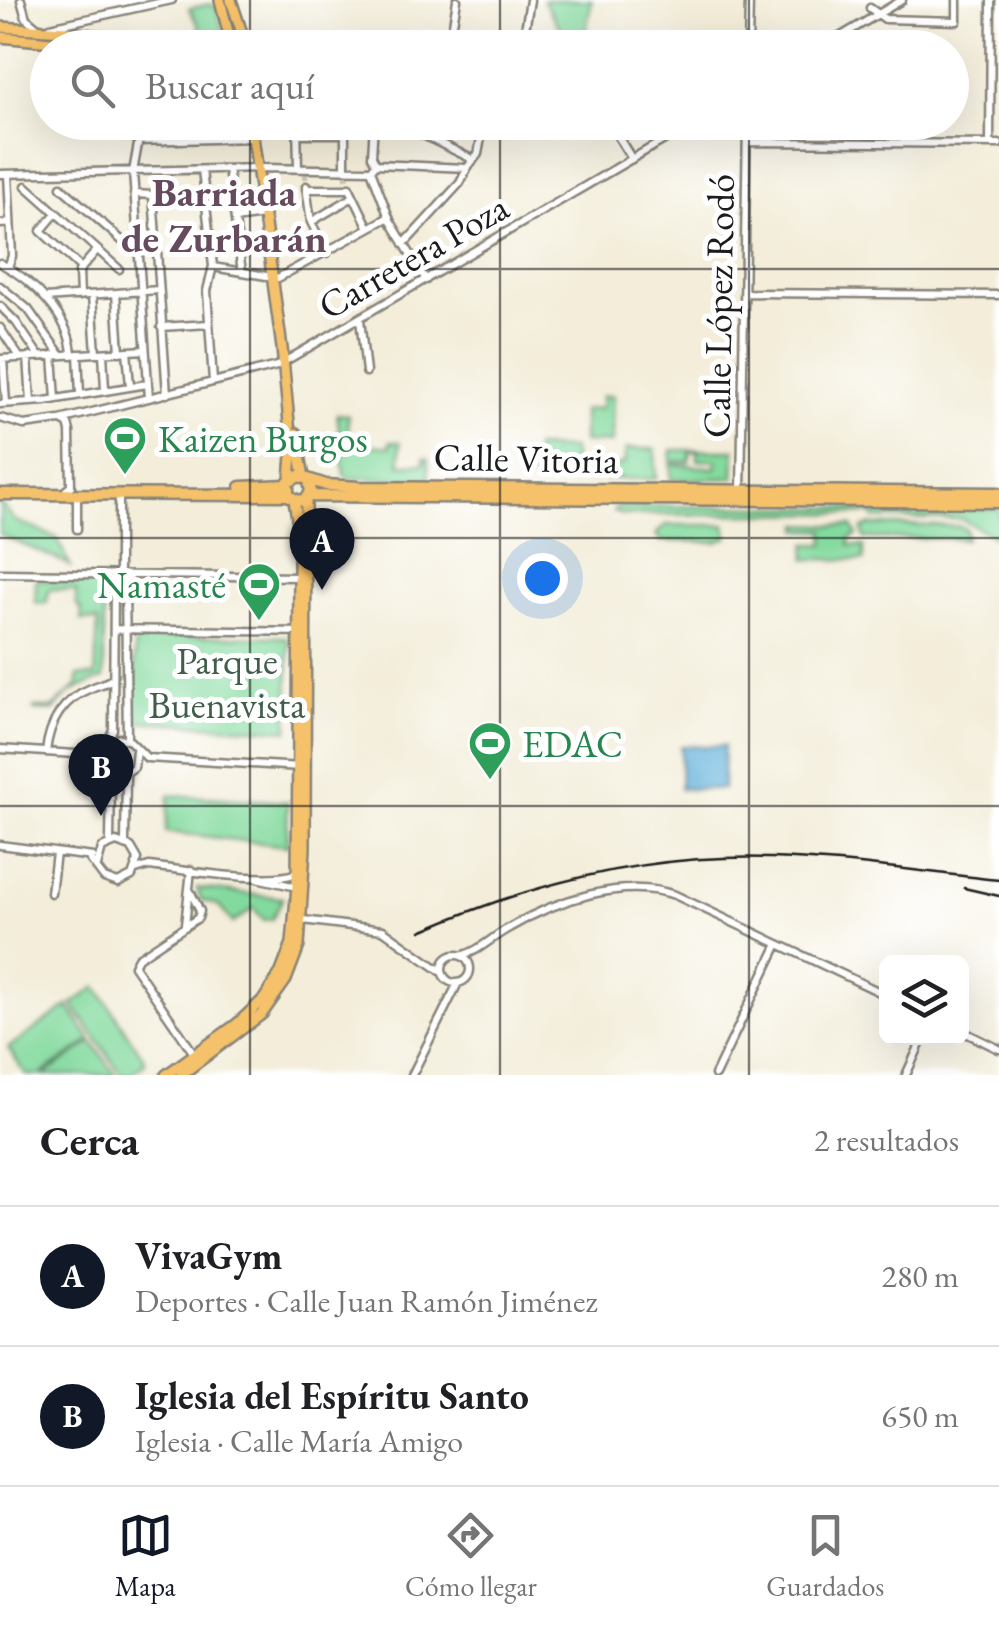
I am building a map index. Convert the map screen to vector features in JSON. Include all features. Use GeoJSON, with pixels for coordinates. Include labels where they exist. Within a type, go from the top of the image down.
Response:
{"type":"FeatureCollection","features":[{"type":"Feature","properties":{"kind":"highway","name":"Calle Vitoria"},"geometry":{"type":"LineString","coordinates":[[0,490],[296,492],[307,479],[360,487],[999,492]]}},
{"type":"Feature","properties":{"kind":"highway"},"geometry":{"type":"LineString","coordinates":[[296,492],[307,479]]}},
{"type":"Feature","properties":{"kind":"highway","name":"Calle Vitoria"},"geometry":{"type":"LineString","coordinates":[[0,490],[999,502]]}},
{"type":"Feature","properties":{"kind":"highway"},"geometry":{"type":"LineString","coordinates":[[743,490],[756,500]]}},
{"type":"Feature","properties":{"kind":"main road"},"geometry":{"type":"LineString","coordinates":[[220,0],[227,30]]}},
{"type":"Feature","properties":{"kind":"main road"},"geometry":{"type":"LineString","coordinates":[[231,0],[240,30]]}},
{"type":"Feature","properties":{"kind":"main road"},"geometry":{"type":"LineString","coordinates":[[5,28],[51,30]]}},
{"type":"Feature","properties":{"kind":"main road"},"geometry":{"type":"LineString","coordinates":[[0,37],[30,38]]}},
{"type":"Feature","properties":{"kind":"main road"},"geometry":{"type":"LineString","coordinates":[[253,140],[275,278]]}},
{"type":"Feature","properties":{"kind":"main road"},"geometry":{"type":"LineString","coordinates":[[256,140],[286,361],[307,479]]}},
{"type":"Feature","properties":{"kind":"main road"},"geometry":{"type":"LineString","coordinates":[[181,1075],[250,1026],[268,1007],[290,973],[303,926],[303,574],[286,361]]}},
{"type":"Feature","properties":{"kind":"main road"},"geometry":{"type":"LineString","coordinates":[[166,1075],[247,1016],[264,999],[303,926],[297,886],[301,808],[298,748],[302,725]]}},
{"type":"Feature","properties":{"kind":"street"},"geometry":{"type":"LineString","coordinates":[[21,0],[26,18],[42,29],[172,0]]}},
{"type":"Feature","properties":{"kind":"street"},"geometry":{"type":"LineString","coordinates":[[452,30],[457,0]]}},
{"type":"Feature","properties":{"kind":"street"},"geometry":{"type":"LineString","coordinates":[[525,30],[530,0]]}},
{"type":"Feature","properties":{"kind":"street"},"geometry":{"type":"LineString","coordinates":[[748,30],[749,0]]}},
{"type":"Feature","properties":{"kind":"street"},"geometry":{"type":"LineString","coordinates":[[852,30],[902,0]]}},
{"type":"Feature","properties":{"kind":"street"},"geometry":{"type":"LineString","coordinates":[[870,4],[886,20],[957,21],[957,0]]}},
{"type":"Feature","properties":{"kind":"street"},"geometry":{"type":"LineString","coordinates":[[990,144],[991,0]]}},
{"type":"Feature","properties":{"kind":"street"},"geometry":{"type":"LineString","coordinates":[[868,20],[870,4]]}},
{"type":"Feature","properties":{"kind":"street"},"geometry":{"type":"LineString","coordinates":[[5,28],[26,18]]}},
{"type":"Feature","properties":{"kind":"street"},"geometry":{"type":"LineString","coordinates":[[84,30],[81,24],[90,18]]}},
{"type":"Feature","properties":{"kind":"street"},"geometry":{"type":"LineString","coordinates":[[146,399],[133,172],[138,141],[229,140]]}},
{"type":"Feature","properties":{"kind":"street"},"geometry":{"type":"LineString","coordinates":[[298,140],[303,170]]}},
{"type":"Feature","properties":{"kind":"street"},"geometry":{"type":"LineString","coordinates":[[344,140],[345,170]]}},
{"type":"Feature","properties":{"kind":"street"},"geometry":{"type":"LineString","coordinates":[[373,140],[374,167],[389,217],[426,280]]}},
{"type":"Feature","properties":{"kind":"street"},"geometry":{"type":"LineString","coordinates":[[434,140],[470,158],[469,166]]}},
{"type":"Feature","properties":{"kind":"street"},"geometry":{"type":"LineString","coordinates":[[404,244],[460,184],[478,154],[481,140]]}},
{"type":"Feature","properties":{"kind":"street"},"geometry":{"type":"LineString","coordinates":[[620,140],[632,159]]}},
{"type":"Feature","properties":{"kind":"street","name":"Carretera Poza"},"geometry":{"type":"LineString","coordinates":[[0,418],[24,424],[60,420],[146,399],[166,389],[214,382],[286,361],[664,140]]}},
{"type":"Feature","properties":{"kind":"street"},"geometry":{"type":"LineString","coordinates":[[747,142],[999,144]]}},
{"type":"Feature","properties":{"kind":"street","name":"Calle López Rodó"},"geometry":{"type":"LineString","coordinates":[[743,490],[747,142]]}},
{"type":"Feature","properties":{"kind":"street"},"geometry":{"type":"LineString","coordinates":[[80,394],[69,335],[44,298],[4,265],[12,256],[4,174],[374,167],[460,170],[469,166]]}},
{"type":"Feature","properties":{"kind":"street"},"geometry":{"type":"LineString","coordinates":[[228,169],[242,272]]}},
{"type":"Feature","properties":{"kind":"street"},"geometry":{"type":"LineString","coordinates":[[202,170],[213,267],[207,291],[214,382]]}},
{"type":"Feature","properties":{"kind":"street"},"geometry":{"type":"LineString","coordinates":[[26,186],[119,269]]}},
{"type":"Feature","properties":{"kind":"street"},"geometry":{"type":"LineString","coordinates":[[61,187],[127,245],[156,242]]}},
{"type":"Feature","properties":{"kind":"street"},"geometry":{"type":"LineString","coordinates":[[327,252],[311,222],[306,188],[350,191]]}},
{"type":"Feature","properties":{"kind":"street"},"geometry":{"type":"LineString","coordinates":[[350,191],[369,228]]}},
{"type":"Feature","properties":{"kind":"street"},"geometry":{"type":"LineString","coordinates":[[311,222],[350,191]]}},
{"type":"Feature","properties":{"kind":"street"},"geometry":{"type":"LineString","coordinates":[[134,194],[153,195],[166,389],[130,386],[3,404],[1,358],[145,350]]}},
{"type":"Feature","properties":{"kind":"street"},"geometry":{"type":"LineString","coordinates":[[56,213],[42,231],[81,268]]}},
{"type":"Feature","properties":{"kind":"street"},"geometry":{"type":"LineString","coordinates":[[234,219],[264,215]]}},
{"type":"Feature","properties":{"kind":"street"},"geometry":{"type":"LineString","coordinates":[[213,267],[275,278],[389,217]]}},
{"type":"Feature","properties":{"kind":"street"},"geometry":{"type":"LineString","coordinates":[[0,224],[10,223]]}},
{"type":"Feature","properties":{"kind":"street"},"geometry":{"type":"LineString","coordinates":[[80,296],[81,268],[98,250]]}},
{"type":"Feature","properties":{"kind":"street"},"geometry":{"type":"LineString","coordinates":[[0,286],[28,309],[57,355],[56,399]]}},
{"type":"Feature","properties":{"kind":"street"},"geometry":{"type":"LineString","coordinates":[[44,298],[158,290]]}},
{"type":"Feature","properties":{"kind":"street"},"geometry":{"type":"LineString","coordinates":[[116,293],[130,386]]}},
{"type":"Feature","properties":{"kind":"street"},"geometry":{"type":"LineString","coordinates":[[746,293],[999,295]]}},
{"type":"Feature","properties":{"kind":"street"},"geometry":{"type":"LineString","coordinates":[[92,294],[105,389]]}},
{"type":"Feature","properties":{"kind":"street"},"geometry":{"type":"LineString","coordinates":[[2,312],[40,356]]}},
{"type":"Feature","properties":{"kind":"street"},"geometry":{"type":"LineString","coordinates":[[360,318],[366,372]]}},
{"type":"Feature","properties":{"kind":"street"},"geometry":{"type":"LineString","coordinates":[[161,327],[209,324]]}},
{"type":"Feature","properties":{"kind":"street"},"geometry":{"type":"LineString","coordinates":[[0,328],[24,358],[30,402]]}},
{"type":"Feature","properties":{"kind":"street"},"geometry":{"type":"LineString","coordinates":[[144,339],[162,338]]}},
{"type":"Feature","properties":{"kind":"street"},"geometry":{"type":"LineString","coordinates":[[70,431],[87,414]]}},
{"type":"Feature","properties":{"kind":"street"},"geometry":{"type":"LineString","coordinates":[[60,420],[68,424],[70,431],[77,530]]}},
{"type":"Feature","properties":{"kind":"street","name":"Calle Vitoria"},"geometry":{"type":"LineString","coordinates":[[686,499],[736,495],[743,490]]}},
{"type":"Feature","properties":{"kind":"street"},"geometry":{"type":"LineString","coordinates":[[0,749],[90,754],[112,732],[119,493]]}},
{"type":"Feature","properties":{"kind":"street"},"geometry":{"type":"LineString","coordinates":[[0,574],[104,575],[117,579],[303,574]]}},
{"type":"Feature","properties":{"kind":"street"},"geometry":{"type":"LineString","coordinates":[[130,576],[125,585],[127,740],[147,758],[301,767]]}},
{"type":"Feature","properties":{"kind":"street"},"geometry":{"type":"LineString","coordinates":[[114,630],[303,632]]}},
{"type":"Feature","properties":{"kind":"street"},"geometry":{"type":"LineString","coordinates":[[46,752],[49,732],[64,707],[77,695],[113,678]]}},
{"type":"Feature","properties":{"kind":"street"},"geometry":{"type":"LineString","coordinates":[[104,684],[113,690]]}},
{"type":"Feature","properties":{"kind":"street"},"geometry":{"type":"LineString","coordinates":[[108,740],[127,740]]}},
{"type":"Feature","properties":{"kind":"street"},"geometry":{"type":"LineString","coordinates":[[99,761],[100,748]]}},
{"type":"Feature","properties":{"kind":"street"},"geometry":{"type":"LineString","coordinates":[[281,766],[298,748]]}},
{"type":"Feature","properties":{"kind":"street"},"geometry":{"type":"LineString","coordinates":[[134,767],[136,750]]}},
{"type":"Feature","properties":{"kind":"street"},"geometry":{"type":"LineString","coordinates":[[0,845],[89,858],[110,843],[110,774],[90,754]]}},
{"type":"Feature","properties":{"kind":"street"},"geometry":{"type":"LineString","coordinates":[[110,774],[126,774],[147,758]]}},
{"type":"Feature","properties":{"kind":"street"},"geometry":{"type":"LineString","coordinates":[[281,766],[297,783]]}},
{"type":"Feature","properties":{"kind":"street"},"geometry":{"type":"LineString","coordinates":[[126,774],[125,843],[149,866]]}},
{"type":"Feature","properties":{"kind":"street"},"geometry":{"type":"LineString","coordinates":[[110,843],[125,843]]}},
{"type":"Feature","properties":{"kind":"street"},"geometry":{"type":"LineString","coordinates":[[51,893],[56,853]]}},
{"type":"Feature","properties":{"kind":"street"},"geometry":{"type":"LineString","coordinates":[[97,866],[98,854]]}},
{"type":"Feature","properties":{"kind":"street"},"geometry":{"type":"LineString","coordinates":[[89,858],[104,878],[114,882],[127,881],[136,870],[149,866],[255,877],[297,886],[303,926],[379,929],[396,937],[442,972],[449,998]]}},
{"type":"Feature","properties":{"kind":"street"},"geometry":{"type":"LineString","coordinates":[[136,870],[137,858]]}},
{"type":"Feature","properties":{"kind":"street"},"geometry":{"type":"LineString","coordinates":[[185,925],[191,870]]}},
{"type":"Feature","properties":{"kind":"street"},"geometry":{"type":"LineString","coordinates":[[255,877],[289,877],[297,872]]}},
{"type":"Feature","properties":{"kind":"street"},"geometry":{"type":"LineString","coordinates":[[428,961],[478,950],[514,925],[555,906],[636,889],[675,896],[879,992]]}},
{"type":"Feature","properties":{"kind":"street"},"geometry":{"type":"LineString","coordinates":[[190,890],[200,911],[198,918],[138,958],[134,966],[195,1055]]}},
{"type":"Feature","properties":{"kind":"street"},"geometry":{"type":"LineString","coordinates":[[187,908],[192,917],[198,918]]}},
{"type":"Feature","properties":{"kind":"street"},"geometry":{"type":"LineString","coordinates":[[764,937],[771,958]]}},
{"type":"Feature","properties":{"kind":"street"},"geometry":{"type":"LineString","coordinates":[[715,1075],[778,944]]}},
{"type":"Feature","properties":{"kind":"street"},"geometry":{"type":"LineString","coordinates":[[412,1075],[449,998],[458,983],[469,975],[478,950]]}},
{"type":"Feature","properties":{"kind":"street"},"geometry":{"type":"LineString","coordinates":[[771,958],[793,951]]}},
{"type":"Feature","properties":{"kind":"street"},"geometry":{"type":"LineString","coordinates":[[462,956],[470,965]]}},
{"type":"Feature","properties":{"kind":"street"},"geometry":{"type":"LineString","coordinates":[[442,972],[444,960]]}},
{"type":"Feature","properties":{"kind":"street"},"geometry":{"type":"LineString","coordinates":[[447,980],[458,983]]}},
{"type":"Feature","properties":{"kind":"street"},"geometry":{"type":"LineString","coordinates":[[969,1034],[999,1049]]}},
{"type":"Feature","properties":{"kind":"street"},"geometry":{"type":"LineString","coordinates":[[906,1075],[920,1045]]}},
{"type":"Feature","properties":{"kind":"green space"},"geometry":{"type":"Polygon","coordinates":[[[543,0],[592,0],[586,30],[561,30],[543,0]]]}},
{"type":"Feature","properties":{"kind":"green space"},"geometry":{"type":"Polygon","coordinates":[[[209,4],[216,7],[223,30],[199,30],[189,9],[209,4]]]}},
{"type":"Feature","properties":{"kind":"green space"},"geometry":{"type":"Polygon","coordinates":[[[602,396],[613,396],[612,443],[583,442],[583,410],[601,408],[602,396]]]}},
{"type":"Feature","properties":{"kind":"green space"},"geometry":{"type":"Polygon","coordinates":[[[337,414],[348,415],[348,443],[390,447],[390,442],[400,442],[400,464],[424,464],[424,458],[428,458],[429,479],[344,475],[337,414]]]}},
{"type":"Feature","properties":{"kind":"green space"},"geometry":{"type":"Polygon","coordinates":[[[535,448],[573,449],[573,464],[594,468],[595,479],[530,478],[535,476],[535,448]]]}},
{"type":"Feature","properties":{"kind":"green space"},"geometry":{"type":"Polygon","coordinates":[[[626,449],[655,449],[656,479],[603,479],[606,468],[624,464],[626,449]]]}},
{"type":"Feature","properties":{"kind":"green space"},"geometry":{"type":"Polygon","coordinates":[[[672,450],[735,450],[734,478],[671,480],[671,464],[716,468],[717,461],[698,460],[698,452],[691,451],[689,462],[671,461],[672,450]]]}},
{"type":"Feature","properties":{"kind":"green space"},"geometry":{"type":"Polygon","coordinates":[[[0,502],[14,520],[57,538],[71,568],[0,535],[0,502]]]}},
{"type":"Feature","properties":{"kind":"green space"},"geometry":{"type":"Polygon","coordinates":[[[618,506],[999,509],[999,539],[961,519],[874,518],[872,513],[623,515],[613,512],[618,506]]]}},
{"type":"Feature","properties":{"kind":"green space"},"geometry":{"type":"Polygon","coordinates":[[[800,524],[852,526],[857,535],[850,538],[849,545],[864,546],[864,560],[806,559],[807,544],[825,544],[825,531],[800,530],[800,524]]]}},
{"type":"Feature","properties":{"kind":"green space"},"geometry":{"type":"Polygon","coordinates":[[[666,525],[725,525],[728,537],[717,542],[660,541],[656,534],[666,525]]]}},
{"type":"Feature","properties":{"kind":"green space"},"geometry":{"type":"Polygon","coordinates":[[[870,525],[960,526],[966,530],[966,539],[864,538],[862,529],[870,525]]]}},
{"type":"Feature","properties":{"kind":"green space"},"geometry":{"type":"Polygon","coordinates":[[[36,580],[100,581],[104,587],[104,678],[71,692],[78,685],[78,676],[95,676],[98,621],[81,620],[76,591],[49,589],[47,602],[39,604],[35,601],[36,580]]]}},
{"type":"Feature","properties":{"kind":"green space","name":"Parque Buenavista"},"geometry":{"type":"Polygon","coordinates":[[[135,636],[285,637],[289,644],[288,730],[134,721],[135,636]]]}},
{"type":"Feature","properties":{"kind":"green space"},"geometry":{"type":"Polygon","coordinates":[[[68,694],[53,711],[34,710],[53,708],[68,694]]]}},
{"type":"Feature","properties":{"kind":"green space"},"geometry":{"type":"Polygon","coordinates":[[[169,795],[288,802],[287,846],[166,832],[169,795]]]}},
{"type":"Feature","properties":{"kind":"green space"},"geometry":{"type":"Polygon","coordinates":[[[197,888],[283,898],[272,919],[263,920],[254,908],[233,923],[218,905],[201,900],[197,888]]]}},
{"type":"Feature","properties":{"kind":"green space"},"geometry":{"type":"Polygon","coordinates":[[[97,987],[145,1060],[129,1075],[122,1075],[72,1004],[97,987]]]}},
{"type":"Feature","properties":{"kind":"green space"},"geometry":{"type":"Polygon","coordinates":[[[68,1006],[91,1040],[40,1075],[26,1075],[8,1048],[68,1006]]]}},
{"type":"Feature","properties":{"kind":"green space"},"geometry":{"type":"Polygon","coordinates":[[[92,1042],[116,1075],[44,1075],[92,1042]]]}},
{"type":"Feature","properties":{"kind":"water"},"geometry":{"type":"Polygon","coordinates":[[[681,746],[724,746],[723,789],[680,789],[681,746]]]}},
{"type":"Feature","properties":{"kind":"tunnel"},"geometry":{"type":"LineString","coordinates":[[305,173],[306,186]]}},
{"type":"Feature","properties":{"kind":"tunnel"},"geometry":{"type":"LineString","coordinates":[[346,173],[349,187]]}},
{"type":"Feature","properties":{"kind":"railway"},"geometry":{"type":"LineString","coordinates":[[421,931],[494,902],[569,880],[685,860],[793,859],[999,880]]}},
{"type":"Feature","properties":{"kind":"railway"},"geometry":{"type":"LineString","coordinates":[[964,888],[999,896]]}},
{"type":"Feature","properties":{"kind":"place","name":"Kaizen Burgos"},"geometry":{"type":"Point","coordinates":[125,476]}},
{"type":"Feature","properties":{"kind":"place","name":"VivaGym"},"geometry":{"type":"Point","coordinates":[322,590]}},
{"type":"Feature","properties":{"kind":"place","name":"Namasté"},"geometry":{"type":"Point","coordinates":[259,622]}},
{"type":"Feature","properties":{"kind":"place","name":"EDAC"},"geometry":{"type":"Point","coordinates":[490,781]}},
{"type":"Feature","properties":{"kind":"place","name":"Iglesia del Espíritu Santo"},"geometry":{"type":"Point","coordinates":[101,816]}},
{"type":"Feature","properties":{"kind":"district","name":"Barriada de Zurbarán"},"geometry":{"type":"Point","coordinates":[224,215]}}]}
